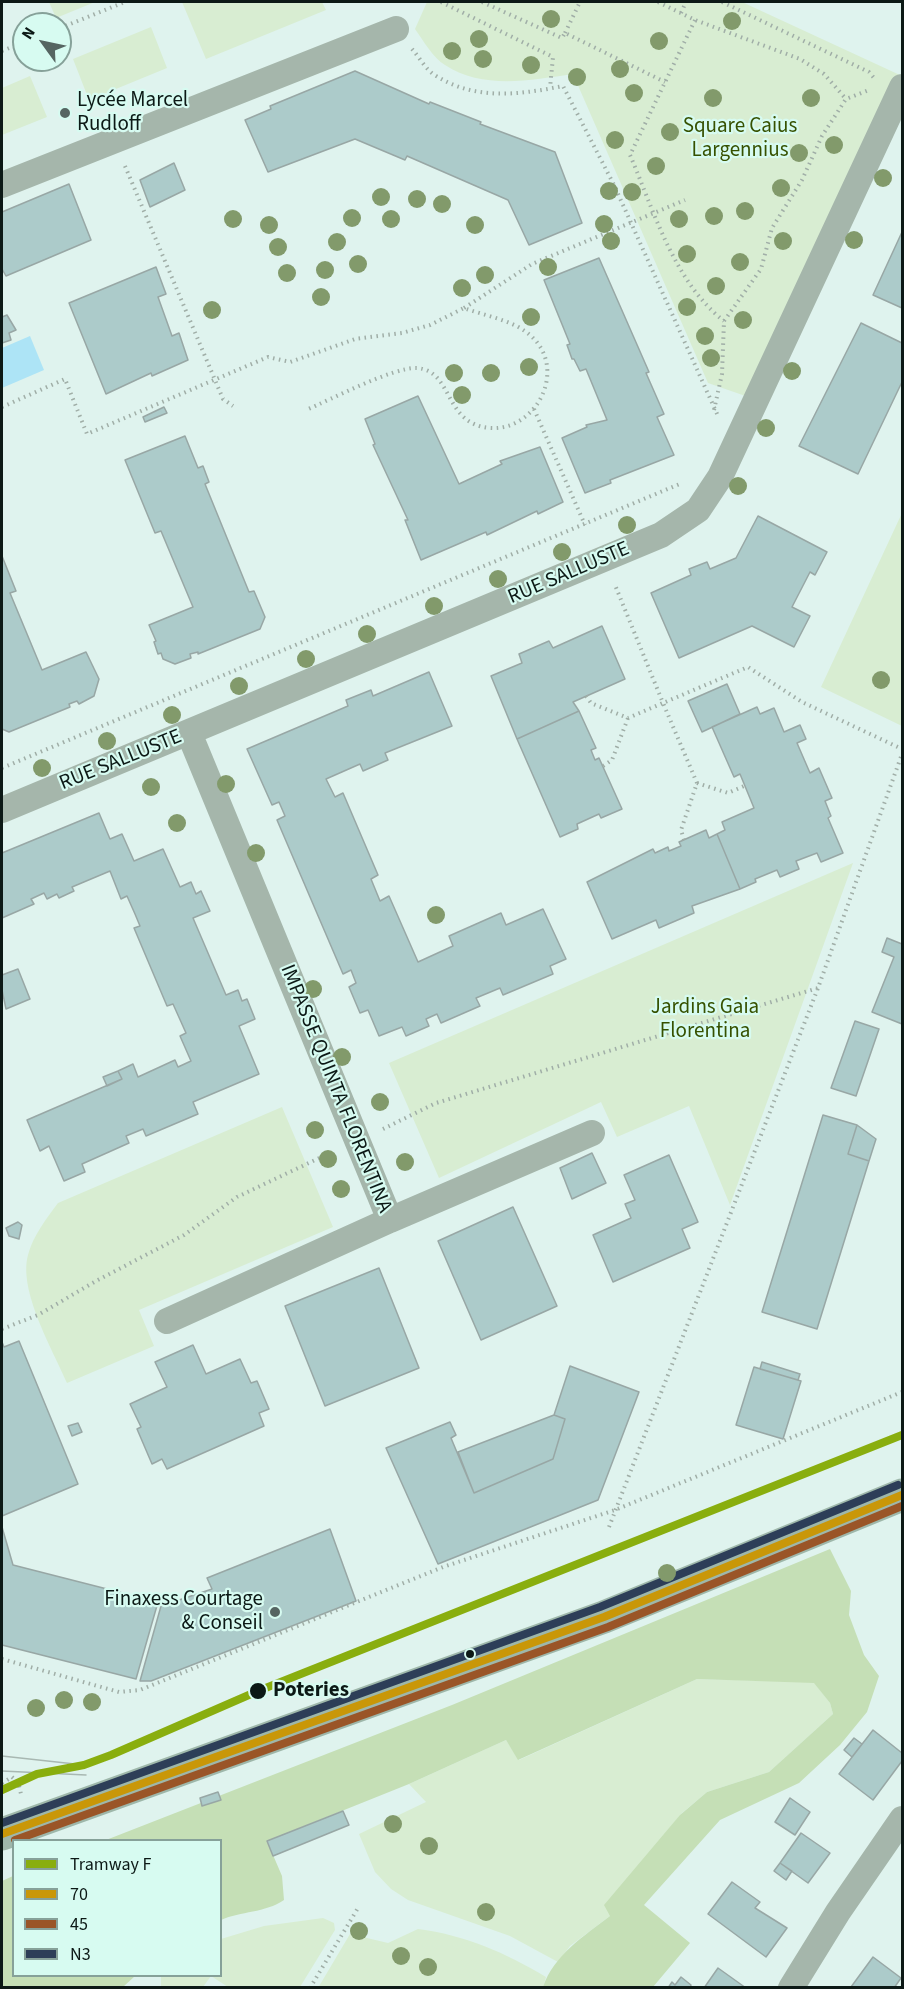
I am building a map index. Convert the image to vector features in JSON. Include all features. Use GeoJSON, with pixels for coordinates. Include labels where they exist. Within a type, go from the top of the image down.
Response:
{"type":"FeatureCollection","features":[{"type":"Feature","properties":{"kind":"main road"},"geometry":{"type":"LineString","coordinates":[[2,1834],[604,1617],[903,1495]]}},
{"type":"Feature","properties":{"kind":"street"},"geometry":{"type":"LineString","coordinates":[[2,185],[396,29]]}},
{"type":"Feature","properties":{"kind":"street","name":"RUE SALLUSTE"},"geometry":{"type":"LineString","coordinates":[[2,810],[605,560],[662,535],[698,510],[720,477],[738,440],[893,91]]}},
{"type":"Feature","properties":{"kind":"street","name":"IMPASSE QUINTA FLORENTINA"},"geometry":{"type":"LineString","coordinates":[[167,1321],[390,1220],[189,733]]}},
{"type":"Feature","properties":{"kind":"street"},"geometry":{"type":"LineString","coordinates":[[390,1220],[592,1133]]}},
{"type":"Feature","properties":{"kind":"street"},"geometry":{"type":"LineString","coordinates":[[791,1988],[838,1912],[903,1819]]}},
{"type":"Feature","properties":{"kind":"path"},"geometry":{"type":"LineString","coordinates":[[72,23],[125,2]]}},
{"type":"Feature","properties":{"kind":"path"},"geometry":{"type":"LineString","coordinates":[[441,2],[553,57],[550,88]]}},
{"type":"Feature","properties":{"kind":"path"},"geometry":{"type":"LineString","coordinates":[[482,2],[562,38],[580,2]]}},
{"type":"Feature","properties":{"kind":"path"},"geometry":{"type":"LineString","coordinates":[[658,2],[695,20],[800,59],[824,74],[846,99]]}},
{"type":"Feature","properties":{"kind":"path"},"geometry":{"type":"LineString","coordinates":[[681,13],[686,2]]}},
{"type":"Feature","properties":{"kind":"path"},"geometry":{"type":"LineString","coordinates":[[722,2],[869,72],[893,91]]}},
{"type":"Feature","properties":{"kind":"path"},"geometry":{"type":"LineString","coordinates":[[695,20],[630,155],[671,252],[710,309],[724,321]]}},
{"type":"Feature","properties":{"kind":"path"},"geometry":{"type":"LineString","coordinates":[[396,29],[432,73],[469,92],[516,95],[563,86],[630,222],[714,411],[738,440]]}},
{"type":"Feature","properties":{"kind":"path"},"geometry":{"type":"LineString","coordinates":[[565,33],[665,82]]}},
{"type":"Feature","properties":{"kind":"path"},"geometry":{"type":"LineString","coordinates":[[714,411],[722,374],[724,321],[761,269],[772,228],[802,180],[822,136],[846,99],[893,91]]}},
{"type":"Feature","properties":{"kind":"path"},"geometry":{"type":"LineString","coordinates":[[114,141],[222,399],[233,406]]}},
{"type":"Feature","properties":{"kind":"path"},"geometry":{"type":"LineString","coordinates":[[2,407],[65,379],[87,434],[268,357],[290,362],[354,339],[402,333],[430,325],[464,309],[532,264],[685,200]]}},
{"type":"Feature","properties":{"kind":"path"},"geometry":{"type":"LineString","coordinates":[[306,410],[379,379],[417,368],[433,373],[439,378],[451,404],[463,417],[474,424],[488,428],[505,427],[520,422],[539,403],[548,381],[548,364],[543,352],[532,336],[521,328],[464,309]]}},
{"type":"Feature","properties":{"kind":"path"},"geometry":{"type":"LineString","coordinates":[[534,409],[585,525]]}},
{"type":"Feature","properties":{"kind":"path"},"geometry":{"type":"LineString","coordinates":[[2,768],[692,479]]}},
{"type":"Feature","properties":{"kind":"path"},"geometry":{"type":"LineString","coordinates":[[605,560],[697,783],[681,830],[684,840]]}},
{"type":"Feature","properties":{"kind":"path"},"geometry":{"type":"LineString","coordinates":[[603,766],[612,760],[628,718],[748,667],[802,702],[903,749]]}},
{"type":"Feature","properties":{"kind":"path"},"geometry":{"type":"LineString","coordinates":[[586,696],[591,703],[628,718]]}},
{"type":"Feature","properties":{"kind":"path"},"geometry":{"type":"LineString","coordinates":[[609,1527],[818,988],[903,754]]}},
{"type":"Feature","properties":{"kind":"path"},"geometry":{"type":"LineString","coordinates":[[697,783],[728,793],[744,786]]}},
{"type":"Feature","properties":{"kind":"path"},"geometry":{"type":"LineString","coordinates":[[2,1329],[38,1315],[96,1281],[184,1235],[237,1197],[358,1142],[436,1103],[818,988]]}},
{"type":"Feature","properties":{"kind":"path"},"geometry":{"type":"LineString","coordinates":[[2,1659],[119,1692],[140,1690],[443,1568],[615,1510],[903,1392]]}},
{"type":"Feature","properties":{"kind":"path"},"geometry":{"type":"LineString","coordinates":[[2,1780],[12,1777]]}},
{"type":"Feature","properties":{"kind":"path"},"geometry":{"type":"LineString","coordinates":[[310,1988],[358,1908]]}},
{"type":"Feature","properties":{"kind":"green space"},"geometry":{"type":"Polygon","coordinates":[[[49,2],[95,2],[71,12],[53,12],[49,2]]]}},
{"type":"Feature","properties":{"kind":"green space"},"geometry":{"type":"Polygon","coordinates":[[[182,2],[322,2],[326,10],[206,59],[182,2]]]}},
{"type":"Feature","properties":{"kind":"green space","name":"Square Caius Largennius"},"geometry":{"type":"Polygon","coordinates":[[[427,2],[742,2],[902,76],[757,400],[708,383],[573,74],[508,81],[475,78],[460,73],[436,58],[415,29],[427,2]]]}},
{"type":"Feature","properties":{"kind":"green space"},"geometry":{"type":"Polygon","coordinates":[[[151,27],[167,68],[89,100],[73,59],[151,27]]]}},
{"type":"Feature","properties":{"kind":"green space"},"geometry":{"type":"Polygon","coordinates":[[[30,76],[47,117],[2,135],[2,88],[30,76]]]}},
{"type":"Feature","properties":{"kind":"green space"},"geometry":{"type":"Polygon","coordinates":[[[902,513],[902,726],[821,687],[902,513]]]}},
{"type":"Feature","properties":{"kind":"green space","name":"Jardins Gaia Florentina"},"geometry":{"type":"Polygon","coordinates":[[[853,863],[730,1205],[689,1106],[617,1137],[601,1102],[439,1178],[389,1063],[853,863]]]}},
{"type":"Feature","properties":{"kind":"green space"},"geometry":{"type":"Polygon","coordinates":[[[282,1107],[333,1227],[139,1310],[154,1346],[67,1383],[38,1320],[28,1286],[26,1269],[33,1241],[58,1203],[282,1107]]]}},
{"type":"Feature","properties":{"kind":"green space"},"geometry":{"type":"Polygon","coordinates":[[[830,1549],[851,1591],[849,1615],[864,1655],[879,1676],[867,1712],[840,1745],[799,1783],[720,1820],[644,1905],[690,1943],[653,1987],[543,1987],[554,1965],[562,1956],[610,1916],[604,1905],[680,1815],[707,1792],[769,1772],[833,1714],[830,1703],[814,1683],[697,1679],[518,1760],[506,1740],[409,1784],[267,1841],[282,1876],[284,1900],[261,1910],[222,1920],[222,1839],[109,1839],[452,1705],[830,1549]]]}},
{"type":"Feature","properties":{"kind":"green space"},"geometry":{"type":"Polygon","coordinates":[[[697,1679],[814,1682],[830,1703],[833,1714],[769,1772],[707,1792],[682,1813],[647,1857],[610,1916],[570,1946],[558,1962],[510,1936],[408,1900],[391,1889],[375,1872],[359,1834],[426,1802],[409,1784],[506,1740],[519,1760],[697,1679]]]}},
{"type":"Feature","properties":{"kind":"green space"},"geometry":{"type":"Polygon","coordinates":[[[12,1876],[12,1977],[134,1977],[123,1987],[2,1987],[2,1881],[12,1876]]]}},
{"type":"Feature","properties":{"kind":"green space"},"geometry":{"type":"Polygon","coordinates":[[[323,1918],[334,1923],[335,1930],[300,1987],[228,1987],[213,1977],[222,1977],[222,1939],[264,1926],[323,1918]]]}},
{"type":"Feature","properties":{"kind":"green space"},"geometry":{"type":"Polygon","coordinates":[[[418,1929],[469,1940],[516,1960],[546,1977],[543,1988],[318,1988],[350,1934],[388,1943],[418,1929]]]}},
{"type":"Feature","properties":{"kind":"green space"},"geometry":{"type":"Polygon","coordinates":[[[161,1977],[210,1977],[203,1987],[161,1987],[161,1977]]]}},
{"type":"Feature","properties":{"kind":"water"},"geometry":{"type":"Polygon","coordinates":[[[30,336],[44,370],[2,388],[2,348],[30,336]]]}},
{"type":"Feature","properties":{"kind":"building"},"geometry":{"type":"Polygon","coordinates":[[[355,71],[429,104],[430,102],[481,122],[480,124],[555,152],[582,223],[529,245],[508,200],[407,156],[405,160],[355,139],[268,172],[245,120],[271,109],[270,106],[355,71]]]}},
{"type":"Feature","properties":{"kind":"building"},"geometry":{"type":"Polygon","coordinates":[[[174,163],[185,190],[150,207],[140,180],[174,163]]]}},
{"type":"Feature","properties":{"kind":"building"},"geometry":{"type":"Polygon","coordinates":[[[69,184],[91,240],[6,276],[2,269],[2,212],[69,184]]]}},
{"type":"Feature","properties":{"kind":"building"},"geometry":{"type":"Polygon","coordinates":[[[902,232],[902,308],[873,295],[902,232]]]}},
{"type":"Feature","properties":{"kind":"building"},"geometry":{"type":"Polygon","coordinates":[[[599,258],[649,372],[646,373],[664,414],[657,417],[674,455],[610,480],[611,483],[585,493],[562,438],[587,427],[586,425],[607,420],[586,369],[580,371],[572,359],[567,345],[570,344],[544,280],[599,258]]]}},
{"type":"Feature","properties":{"kind":"building"},"geometry":{"type":"Polygon","coordinates":[[[156,267],[166,294],[158,297],[172,336],[179,333],[188,360],[152,376],[151,373],[106,394],[69,303],[156,267]]]}},
{"type":"Feature","properties":{"kind":"building"},"geometry":{"type":"Polygon","coordinates":[[[7,315],[16,330],[9,333],[11,340],[2,343],[2,317],[7,315]]]}},
{"type":"Feature","properties":{"kind":"building"},"geometry":{"type":"Polygon","coordinates":[[[861,323],[902,343],[902,382],[858,474],[799,446],[861,323]]]}},
{"type":"Feature","properties":{"kind":"building"},"geometry":{"type":"Polygon","coordinates":[[[418,396],[459,484],[502,464],[500,461],[540,447],[563,502],[538,514],[537,511],[487,535],[486,532],[421,560],[405,520],[408,520],[373,445],[375,444],[365,419],[418,396]]]}},
{"type":"Feature","properties":{"kind":"building"},"geometry":{"type":"Polygon","coordinates":[[[164,407],[167,413],[145,422],[143,417],[164,407]]]}},
{"type":"Feature","properties":{"kind":"building"},"geometry":{"type":"Polygon","coordinates":[[[185,436],[198,468],[203,466],[209,482],[205,484],[249,592],[254,591],[265,617],[260,629],[198,654],[198,652],[190,654],[191,658],[175,664],[163,659],[161,653],[158,654],[154,642],[156,641],[149,625],[193,607],[161,531],[155,533],[125,460],[185,436]]]}},
{"type":"Feature","properties":{"kind":"building"},"geometry":{"type":"Polygon","coordinates":[[[758,516],[827,552],[815,575],[810,572],[792,607],[810,616],[794,647],[752,626],[679,658],[651,593],[691,575],[689,569],[707,562],[710,569],[736,558],[758,516]]]}},
{"type":"Feature","properties":{"kind":"building"},"geometry":{"type":"Polygon","coordinates":[[[2,556],[16,591],[10,593],[42,670],[86,652],[99,679],[94,696],[79,704],[77,701],[69,704],[70,707],[9,732],[2,729],[2,556]]]}},
{"type":"Feature","properties":{"kind":"building"},"geometry":{"type":"Polygon","coordinates":[[[602,626],[625,679],[573,702],[579,711],[517,739],[491,676],[522,663],[519,654],[549,641],[553,648],[602,626]]]}},
{"type":"Feature","properties":{"kind":"building"},"geometry":{"type":"Polygon","coordinates":[[[429,672],[452,726],[385,753],[388,760],[363,771],[360,764],[326,779],[335,797],[343,793],[378,875],[371,879],[380,901],[389,896],[418,962],[453,946],[449,936],[501,913],[506,925],[543,909],[566,959],[550,966],[553,974],[503,995],[500,988],[476,998],[480,1006],[441,1023],[437,1014],[426,1019],[429,1026],[406,1036],[402,1027],[379,1036],[368,1010],[360,1013],[349,987],[356,983],[351,970],[343,974],[277,820],[285,816],[279,802],[272,805],[247,749],[348,706],[346,700],[371,690],[373,696],[429,672]]]}},
{"type":"Feature","properties":{"kind":"building"},"geometry":{"type":"Polygon","coordinates":[[[727,684],[740,714],[702,732],[688,701],[727,684]]]}},
{"type":"Feature","properties":{"kind":"building"},"geometry":{"type":"Polygon","coordinates":[[[757,707],[760,714],[774,708],[784,732],[800,725],[806,739],[797,743],[810,773],[819,768],[832,798],[825,801],[831,816],[828,818],[843,853],[821,862],[817,853],[796,861],[799,869],[780,877],[777,870],[755,879],[756,882],[740,889],[717,834],[725,830],[722,822],[754,808],[740,774],[734,777],[712,727],[757,707]]]}},
{"type":"Feature","properties":{"kind":"building"},"geometry":{"type":"Polygon","coordinates":[[[579,711],[596,748],[591,750],[595,760],[599,758],[622,809],[601,818],[599,814],[577,824],[578,829],[560,837],[517,739],[579,711]]]}},
{"type":"Feature","properties":{"kind":"building"},"geometry":{"type":"Polygon","coordinates":[[[99,813],[110,839],[122,834],[134,861],[163,849],[180,887],[191,882],[196,894],[201,891],[210,911],[193,918],[226,995],[238,990],[242,1001],[247,999],[255,1019],[239,1026],[259,1074],[193,1102],[198,1114],[146,1136],[143,1129],[126,1136],[129,1143],[82,1164],[85,1172],[64,1181],[49,1146],[40,1151],[27,1120],[122,1079],[118,1071],[133,1064],[138,1077],[175,1060],[178,1067],[191,1061],[180,1036],[186,1033],[173,1004],[167,1006],[134,928],[140,926],[135,914],[127,896],[121,899],[110,871],[72,887],[74,891],[59,898],[57,894],[47,899],[44,893],[31,899],[34,904],[2,918],[2,853],[99,813]]]}},
{"type":"Feature","properties":{"kind":"building"},"geometry":{"type":"Polygon","coordinates":[[[706,830],[709,838],[717,834],[740,889],[692,906],[694,913],[659,928],[656,920],[612,939],[587,882],[653,849],[655,853],[668,847],[669,851],[681,846],[679,842],[706,830]]]}},
{"type":"Feature","properties":{"kind":"building"},"geometry":{"type":"Polygon","coordinates":[[[887,938],[902,944],[902,1024],[872,1012],[894,957],[882,952],[887,938]]]}},
{"type":"Feature","properties":{"kind":"building"},"geometry":{"type":"Polygon","coordinates":[[[18,969],[30,999],[6,1009],[2,975],[18,969]]]}},
{"type":"Feature","properties":{"kind":"building"},"geometry":{"type":"Polygon","coordinates":[[[855,1021],[879,1029],[856,1096],[831,1088],[855,1021]]]}},
{"type":"Feature","properties":{"kind":"building"},"geometry":{"type":"Polygon","coordinates":[[[118,1071],[122,1079],[107,1086],[103,1077],[118,1071]]]}},
{"type":"Feature","properties":{"kind":"building"},"geometry":{"type":"Polygon","coordinates":[[[823,1115],[857,1125],[848,1154],[869,1161],[817,1329],[762,1312],[823,1115]]]}},
{"type":"Feature","properties":{"kind":"building"},"geometry":{"type":"Polygon","coordinates":[[[857,1125],[876,1139],[869,1161],[848,1154],[857,1125]]]}},
{"type":"Feature","properties":{"kind":"building"},"geometry":{"type":"Polygon","coordinates":[[[592,1153],[606,1183],[572,1199],[560,1168],[592,1153]]]}},
{"type":"Feature","properties":{"kind":"building"},"geometry":{"type":"Polygon","coordinates":[[[669,1155],[698,1222],[682,1229],[690,1248],[613,1282],[593,1235],[631,1218],[625,1204],[635,1200],[624,1175],[669,1155]]]}},
{"type":"Feature","properties":{"kind":"building"},"geometry":{"type":"Polygon","coordinates":[[[513,1207],[557,1306],[481,1340],[438,1241],[513,1207]]]}},
{"type":"Feature","properties":{"kind":"building"},"geometry":{"type":"Polygon","coordinates":[[[18,1222],[22,1225],[19,1239],[9,1236],[6,1228],[18,1222]]]}},
{"type":"Feature","properties":{"kind":"building"},"geometry":{"type":"Polygon","coordinates":[[[379,1268],[419,1368],[325,1406],[285,1306],[379,1268]]]}},
{"type":"Feature","properties":{"kind":"building"},"geometry":{"type":"Polygon","coordinates":[[[19,1341],[78,1484],[2,1516],[2,1342],[4,1347],[19,1341]]]}},
{"type":"Feature","properties":{"kind":"building"},"geometry":{"type":"Polygon","coordinates":[[[193,1345],[206,1374],[240,1359],[251,1383],[257,1381],[269,1409],[259,1413],[264,1426],[167,1469],[162,1459],[152,1464],[137,1429],[141,1427],[130,1404],[167,1387],[155,1362],[193,1345]]]}},
{"type":"Feature","properties":{"kind":"building"},"geometry":{"type":"Polygon","coordinates":[[[762,1362],[800,1374],[798,1380],[760,1369],[762,1362]]]}},
{"type":"Feature","properties":{"kind":"building"},"geometry":{"type":"Polygon","coordinates":[[[570,1366],[639,1392],[598,1500],[438,1564],[386,1448],[450,1422],[456,1435],[451,1438],[474,1493],[553,1459],[565,1419],[554,1415],[570,1366]]]}},
{"type":"Feature","properties":{"kind":"building"},"geometry":{"type":"Polygon","coordinates":[[[754,1367],[801,1381],[783,1439],[736,1425],[754,1367]]]}},
{"type":"Feature","properties":{"kind":"building"},"geometry":{"type":"Polygon","coordinates":[[[554,1415],[565,1419],[553,1459],[474,1493],[458,1452],[554,1415]]]}},
{"type":"Feature","properties":{"kind":"building"},"geometry":{"type":"Polygon","coordinates":[[[78,1423],[82,1432],[72,1436],[68,1426],[78,1423]]]}},
{"type":"Feature","properties":{"kind":"building"},"geometry":{"type":"Polygon","coordinates":[[[2,1527],[13,1565],[158,1602],[136,1679],[2,1645],[2,1527]]]}},
{"type":"Feature","properties":{"kind":"building"},"geometry":{"type":"Polygon","coordinates":[[[330,1529],[356,1601],[151,1681],[140,1681],[161,1606],[212,1589],[207,1578],[330,1529]]]}},
{"type":"Feature","properties":{"kind":"building"},"geometry":{"type":"Polygon","coordinates":[[[873,1730],[902,1753],[902,1761],[873,1800],[839,1774],[873,1730]]]}},
{"type":"Feature","properties":{"kind":"building"},"geometry":{"type":"Polygon","coordinates":[[[854,1738],[862,1744],[852,1757],[844,1750],[854,1738]]]}},
{"type":"Feature","properties":{"kind":"building"},"geometry":{"type":"Polygon","coordinates":[[[218,1792],[221,1800],[202,1806],[200,1798],[218,1792]]]}},
{"type":"Feature","properties":{"kind":"building"},"geometry":{"type":"Polygon","coordinates":[[[790,1798],[810,1812],[795,1835],[775,1822],[790,1798]]]}},
{"type":"Feature","properties":{"kind":"building"},"geometry":{"type":"Polygon","coordinates":[[[343,1811],[349,1825],[273,1856],[267,1841],[343,1811]]]}},
{"type":"Feature","properties":{"kind":"building"},"geometry":{"type":"Polygon","coordinates":[[[801,1833],[830,1853],[808,1883],[780,1863],[801,1833]]]}},
{"type":"Feature","properties":{"kind":"building"},"geometry":{"type":"Polygon","coordinates":[[[780,1863],[792,1871],[786,1880],[774,1871],[780,1863]]]}},
{"type":"Feature","properties":{"kind":"building"},"geometry":{"type":"Polygon","coordinates":[[[732,1882],[760,1902],[755,1908],[787,1928],[766,1957],[708,1914],[732,1882]]]}},
{"type":"Feature","properties":{"kind":"building"},"geometry":{"type":"Polygon","coordinates":[[[873,1957],[901,1978],[894,1988],[851,1987],[873,1957]]]}},
{"type":"Feature","properties":{"kind":"building"},"geometry":{"type":"Polygon","coordinates":[[[718,1968],[746,1988],[704,1988],[718,1968]]]}},
{"type":"Feature","properties":{"kind":"building"},"geometry":{"type":"Polygon","coordinates":[[[681,1977],[691,1985],[690,1988],[668,1988],[672,1982],[675,1985],[681,1977]]]}},
{"type":"Feature","properties":{"kind":"tram line","name":"F"},"geometry":{"type":"LineString","coordinates":[[2,1790],[37,1774],[84,1765],[111,1755],[258,1691],[902,1435]]}},
{"type":"Feature","properties":{"kind":"tram line"},"geometry":{"type":"LineString","coordinates":[[2,1756],[84,1765]]}},
{"type":"Feature","properties":{"kind":"tram line"},"geometry":{"type":"LineString","coordinates":[[2,1771],[86,1775]]}},
{"type":"Feature","properties":{"kind":"transit line","name":"N3"},"geometry":{"type":"LineString","coordinates":[[2,1823],[600,1607],[898,1485]]}},
{"type":"Feature","properties":{"kind":"transit line","name":"70"},"geometry":{"type":"LineString","coordinates":[[2,1834],[604,1617],[902,1495]]}},
{"type":"Feature","properties":{"kind":"transit line","name":"45"},"geometry":{"type":"LineString","coordinates":[[18,1839],[608,1627],[902,1506]]}},
{"type":"Feature","properties":{"kind":"place","name":"Lycée Marcel Rudloff"},"geometry":{"type":"Point","coordinates":[65,113]}},
{"type":"Feature","properties":{"kind":"place","name":"Finaxess Courtage & Conseil"},"geometry":{"type":"Point","coordinates":[275,1612]}},
{"type":"Feature","properties":{"kind":"place","name":"Poteries"},"geometry":{"type":"Point","coordinates":[258,1691]}}]}
